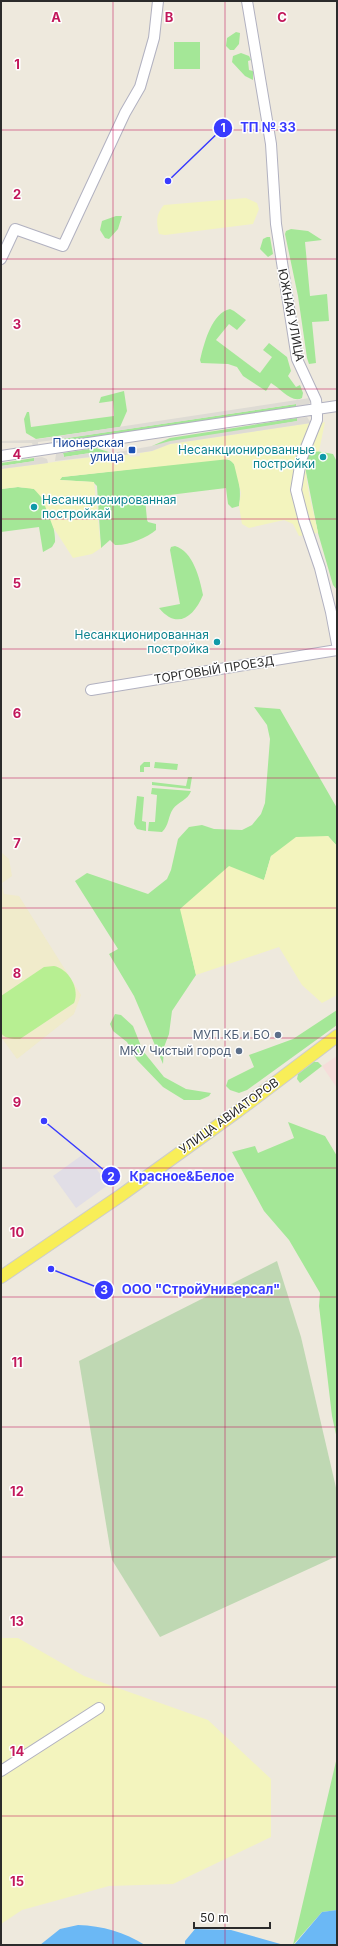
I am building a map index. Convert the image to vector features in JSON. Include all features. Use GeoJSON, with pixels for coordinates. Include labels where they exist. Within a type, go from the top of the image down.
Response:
{"type":"FeatureCollection","features":[{"type":"Feature","properties":{"kind":"main road","name":"УЛИЦА АВИАТОРОВ"},"geometry":{"type":"LineString","coordinates":[[1,1277],[120,1196],[238,1111],[337,1036]]}},
{"type":"Feature","properties":{"kind":"street"},"geometry":{"type":"LineString","coordinates":[[1,259],[15,229],[63,246],[125,113],[140,87],[154,38],[158,1]]}},
{"type":"Feature","properties":{"kind":"street","name":"ЮЖНАЯ УЛИЦА"},"geometry":{"type":"LineString","coordinates":[[247,1],[271,144],[276,224],[297,358],[316,400],[318,420],[301,460],[296,490],[304,521],[321,572],[337,644]]}},
{"type":"Feature","properties":{"kind":"street"},"geometry":{"type":"LineString","coordinates":[[1,456],[337,406]]}},
{"type":"Feature","properties":{"kind":"street","name":"ТОРГОВЫЙ ПРОЕЗД"},"geometry":{"type":"LineString","coordinates":[[91,690],[337,650]]}},
{"type":"Feature","properties":{"kind":"street"},"geometry":{"type":"LineString","coordinates":[[1,1771],[99,1708]]}},
{"type":"Feature","properties":{"kind":"shaded area"},"geometry":{"type":"Polygon","coordinates":[[[310,398],[310,403],[306,406],[296,407],[296,404],[61,439],[61,442],[55,443],[55,440],[38,442],[38,445],[33,446],[32,443],[1,443],[1,441],[32,440],[310,398]]]}},
{"type":"Feature","properties":{"kind":"shaded area"},"geometry":{"type":"Polygon","coordinates":[[[307,417],[311,423],[170,444],[152,451],[118,456],[100,456],[55,461],[56,454],[63,453],[64,457],[97,452],[112,453],[152,446],[170,441],[297,421],[297,418],[307,417]]]}},
{"type":"Feature","properties":{"kind":"shaded area"},"geometry":{"type":"Polygon","coordinates":[[[42,457],[47,459],[48,463],[1,469],[1,466],[34,461],[34,458],[42,457]]]}},
{"type":"Feature","properties":{"kind":"shaded area"},"geometry":{"type":"Polygon","coordinates":[[[1,843],[2,853],[9,859],[12,876],[2,883],[4,894],[19,896],[81,995],[74,1014],[17,1059],[1,1037],[1,843]]]}},
{"type":"Feature","properties":{"kind":"shaded area"},"geometry":{"type":"Polygon","coordinates":[[[337,1056],[337,1088],[322,1066],[337,1056]]]}},
{"type":"Feature","properties":{"kind":"shaded area"},"geometry":{"type":"Polygon","coordinates":[[[85,1153],[108,1185],[76,1208],[53,1176],[85,1153]]]}},
{"type":"Feature","properties":{"kind":"shaded area"},"geometry":{"type":"Polygon","coordinates":[[[277,1261],[301,1337],[337,1492],[337,1556],[160,1637],[112,1560],[79,1361],[277,1261]]]}},
{"type":"Feature","properties":{"kind":"green space"},"geometry":{"type":"Polygon","coordinates":[[[236,32],[240,33],[239,44],[234,50],[230,50],[226,46],[227,38],[236,32]]]}},
{"type":"Feature","properties":{"kind":"green space"},"geometry":{"type":"Polygon","coordinates":[[[174,42],[200,42],[200,69],[174,69],[174,42]]]}},
{"type":"Feature","properties":{"kind":"green space"},"geometry":{"type":"Polygon","coordinates":[[[241,53],[249,56],[251,60],[248,61],[249,70],[253,71],[253,80],[245,76],[232,62],[233,56],[241,53]]]}},
{"type":"Feature","properties":{"kind":"green space"},"geometry":{"type":"Polygon","coordinates":[[[116,216],[122,216],[118,229],[109,239],[105,238],[100,230],[102,221],[116,216]]]}},
{"type":"Feature","properties":{"kind":"green space"},"geometry":{"type":"Polygon","coordinates":[[[291,229],[308,231],[322,240],[305,242],[310,296],[327,294],[329,321],[312,322],[316,363],[309,364],[307,358],[298,296],[285,234],[286,231],[291,229]]]}},
{"type":"Feature","properties":{"kind":"green space"},"geometry":{"type":"Polygon","coordinates":[[[270,237],[273,254],[268,257],[260,249],[263,239],[270,237]]]}},
{"type":"Feature","properties":{"kind":"green space"},"geometry":{"type":"Polygon","coordinates":[[[230,309],[246,320],[237,330],[229,324],[216,340],[260,373],[272,357],[263,350],[269,343],[287,357],[291,371],[288,376],[296,387],[300,385],[303,393],[302,398],[294,399],[286,395],[271,383],[266,391],[243,376],[237,367],[228,364],[201,363],[201,356],[210,328],[218,316],[230,309]]]}},
{"type":"Feature","properties":{"kind":"green space"},"geometry":{"type":"Polygon","coordinates":[[[124,391],[127,411],[120,427],[36,439],[26,433],[24,419],[27,412],[29,412],[31,427],[114,416],[113,401],[99,403],[101,397],[124,391]]]}},
{"type":"Feature","properties":{"kind":"green space"},"geometry":{"type":"Polygon","coordinates":[[[296,404],[296,407],[68,441],[61,442],[60,439],[296,404]]]}},
{"type":"Feature","properties":{"kind":"green space"},"geometry":{"type":"Polygon","coordinates":[[[297,418],[298,421],[152,446],[170,438],[297,418]]]}},
{"type":"Feature","properties":{"kind":"green space"},"geometry":{"type":"Polygon","coordinates":[[[96,448],[112,453],[97,452],[64,457],[63,453],[96,448]]]}},
{"type":"Feature","properties":{"kind":"green space"},"geometry":{"type":"Polygon","coordinates":[[[316,451],[333,454],[337,462],[337,590],[333,585],[318,533],[306,472],[305,459],[308,454],[316,451]]]}},
{"type":"Feature","properties":{"kind":"green space"},"geometry":{"type":"Polygon","coordinates":[[[34,458],[35,461],[1,466],[1,463],[34,458]]]}},
{"type":"Feature","properties":{"kind":"green space"},"geometry":{"type":"Polygon","coordinates":[[[220,459],[231,461],[236,468],[240,485],[239,506],[232,508],[228,504],[226,488],[145,498],[147,520],[148,522],[156,524],[156,530],[142,539],[131,543],[115,545],[110,540],[101,548],[97,486],[93,482],[59,480],[62,477],[220,459]]]}},
{"type":"Feature","properties":{"kind":"green space"},"geometry":{"type":"Polygon","coordinates":[[[18,487],[34,489],[46,505],[54,529],[55,542],[52,547],[43,552],[39,527],[1,532],[1,489],[18,487]]]}},
{"type":"Feature","properties":{"kind":"green space"},"geometry":{"type":"Polygon","coordinates":[[[175,546],[187,554],[195,566],[203,595],[190,615],[178,619],[166,615],[159,608],[180,604],[170,550],[171,547],[175,546]]]}},
{"type":"Feature","properties":{"kind":"green space"},"geometry":{"type":"Polygon","coordinates":[[[254,707],[280,709],[337,808],[337,846],[328,836],[271,856],[264,880],[181,909],[196,975],[172,1011],[169,1034],[164,1047],[163,1064],[134,996],[109,954],[118,949],[75,881],[87,873],[148,894],[167,879],[171,870],[178,839],[189,827],[202,825],[214,829],[242,830],[252,825],[261,814],[265,803],[270,739],[267,725],[254,707]]]}},
{"type":"Feature","properties":{"kind":"green space"},"geometry":{"type":"Polygon","coordinates":[[[144,762],[150,762],[150,767],[144,767],[144,772],[140,772],[140,766],[144,762]]]}},
{"type":"Feature","properties":{"kind":"green space"},"geometry":{"type":"Polygon","coordinates":[[[155,762],[178,764],[177,770],[154,768],[155,762]]]}},
{"type":"Feature","properties":{"kind":"green space"},"geometry":{"type":"Polygon","coordinates":[[[188,777],[192,777],[190,789],[152,785],[152,782],[186,786],[188,777]]]}},
{"type":"Feature","properties":{"kind":"green space"},"geometry":{"type":"Polygon","coordinates":[[[152,788],[191,791],[188,797],[173,809],[166,827],[162,832],[148,831],[149,822],[155,822],[157,795],[151,794],[152,788]]]}},
{"type":"Feature","properties":{"kind":"green space"},"geometry":{"type":"Polygon","coordinates":[[[137,796],[144,797],[142,821],[146,822],[146,831],[137,829],[134,824],[137,796]]]}},
{"type":"Feature","properties":{"kind":"green space"},"geometry":{"type":"Polygon","coordinates":[[[54,966],[64,971],[72,980],[76,992],[74,1003],[20,1039],[7,1038],[1,1033],[1,996],[44,967],[54,966]]]}},
{"type":"Feature","properties":{"kind":"green space"},"geometry":{"type":"Polygon","coordinates":[[[337,1010],[337,1025],[247,1090],[239,1093],[230,1090],[226,1086],[228,1080],[254,1067],[249,1055],[293,1039],[337,1010]]]}},
{"type":"Feature","properties":{"kind":"green space"},"geometry":{"type":"Polygon","coordinates":[[[115,1014],[121,1015],[133,1026],[143,1051],[164,1077],[186,1089],[211,1093],[209,1096],[200,1100],[184,1100],[163,1087],[137,1060],[127,1042],[113,1031],[110,1024],[115,1014]]]}},
{"type":"Feature","properties":{"kind":"green space"},"geometry":{"type":"Polygon","coordinates":[[[313,1062],[318,1062],[322,1066],[300,1083],[297,1079],[298,1074],[313,1062]]]}},
{"type":"Feature","properties":{"kind":"green space"},"geometry":{"type":"Polygon","coordinates":[[[288,1122],[325,1136],[337,1156],[337,1439],[332,1416],[319,1306],[320,1293],[289,1240],[264,1211],[232,1152],[255,1146],[258,1153],[294,1138],[288,1122]]]}},
{"type":"Feature","properties":{"kind":"green space"},"geometry":{"type":"Polygon","coordinates":[[[337,1757],[337,1910],[322,1912],[293,1945],[337,1757]]]}},
{"type":"Feature","properties":{"kind":"sand"},"geometry":{"type":"Polygon","coordinates":[[[246,198],[257,203],[259,209],[253,224],[165,235],[159,234],[157,218],[164,205],[246,198]]]}},
{"type":"Feature","properties":{"kind":"sand"},"geometry":{"type":"Polygon","coordinates":[[[325,422],[319,451],[308,454],[306,461],[307,481],[318,533],[299,536],[293,524],[284,520],[249,528],[242,524],[239,506],[241,493],[234,464],[229,459],[62,477],[60,480],[94,482],[101,548],[92,554],[73,558],[53,527],[42,498],[34,489],[18,487],[1,489],[1,469],[100,456],[129,454],[130,457],[140,456],[140,453],[152,451],[170,444],[311,423],[313,427],[321,426],[322,423],[325,422]]]}},
{"type":"Feature","properties":{"kind":"sand"},"geometry":{"type":"Polygon","coordinates":[[[328,836],[337,846],[337,995],[322,1003],[302,985],[279,947],[196,975],[180,909],[229,866],[264,880],[271,856],[296,837],[328,836]]]}},
{"type":"Feature","properties":{"kind":"sand"},"geometry":{"type":"Polygon","coordinates":[[[1,1638],[18,1638],[84,1676],[208,1720],[271,1779],[271,1837],[173,1884],[109,1886],[22,1910],[1,1924],[1,1638]]]}},
{"type":"Feature","properties":{"kind":"water"},"geometry":{"type":"Polygon","coordinates":[[[337,1910],[337,1945],[294,1945],[322,1912],[337,1910]]]}},
{"type":"Feature","properties":{"kind":"water"},"geometry":{"type":"Polygon","coordinates":[[[78,1925],[113,1930],[145,1945],[40,1945],[60,1929],[78,1925]]]}},
{"type":"Feature","properties":{"kind":"water"},"geometry":{"type":"Polygon","coordinates":[[[195,1929],[231,1930],[284,1945],[185,1945],[185,1941],[195,1929]]]}},
{"type":"Feature","properties":{"kind":"place","name":"ТП № 33"},"geometry":{"type":"Point","coordinates":[168,181]}},
{"type":"Feature","properties":{"kind":"place","name":"Пионерская улица"},"geometry":{"type":"Point","coordinates":[132,450]}},
{"type":"Feature","properties":{"kind":"place","name":"Несанкционированные постройки"},"geometry":{"type":"Point","coordinates":[323,457]}},
{"type":"Feature","properties":{"kind":"place","name":"Несанкционированная постройкай"},"geometry":{"type":"Point","coordinates":[34,507]}},
{"type":"Feature","properties":{"kind":"place","name":"Несанкционированная постройка"},"geometry":{"type":"Point","coordinates":[217,642]}},
{"type":"Feature","properties":{"kind":"place","name":"МУП КБ и БО"},"geometry":{"type":"Point","coordinates":[278,1035]}},
{"type":"Feature","properties":{"kind":"place","name":"МКУ Чистый город"},"geometry":{"type":"Point","coordinates":[239,1051]}},
{"type":"Feature","properties":{"kind":"place","name":"Красное&Белое"},"geometry":{"type":"Point","coordinates":[44,1121]}},
{"type":"Feature","properties":{"kind":"place","name":"ООО \"СтройУниверсал\""},"geometry":{"type":"Point","coordinates":[51,1269]}}]}
